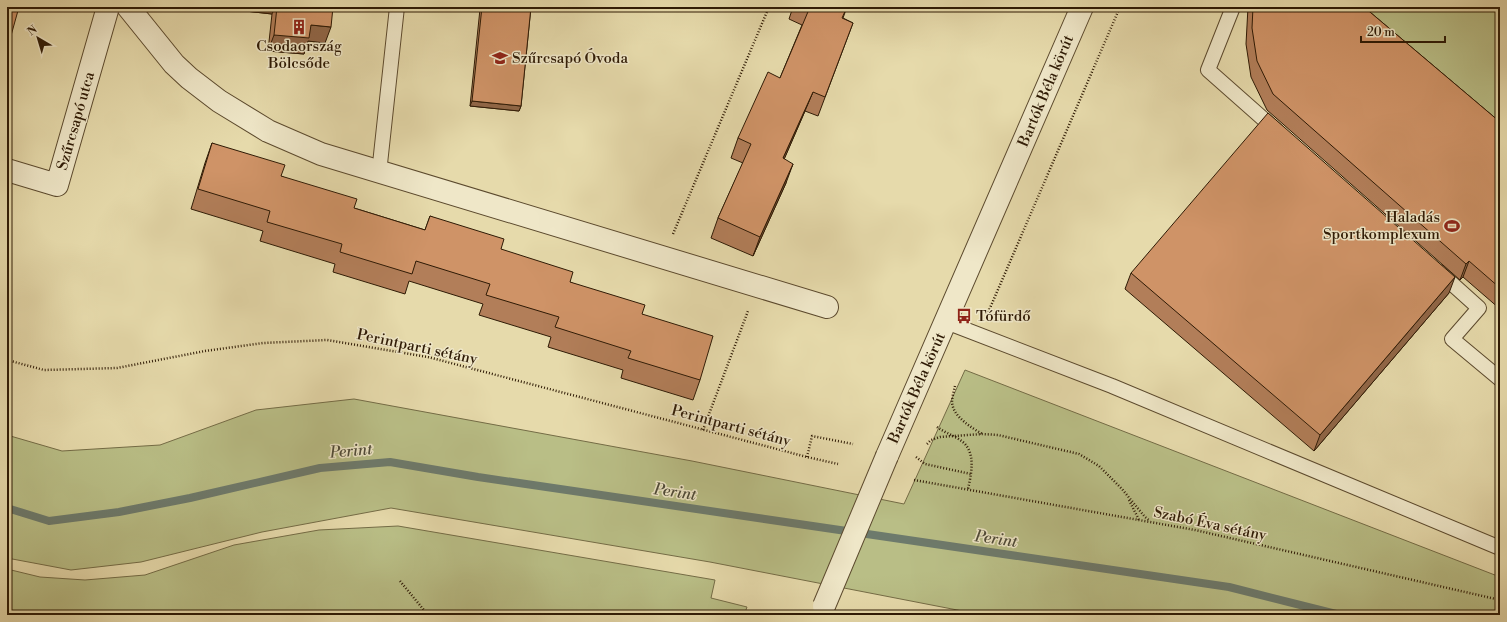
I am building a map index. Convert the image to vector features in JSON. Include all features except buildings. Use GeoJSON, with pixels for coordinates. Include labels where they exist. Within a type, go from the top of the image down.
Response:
{"type":"FeatureCollection","features":[{"type":"Feature","properties":{"kind":"street","name":"Szűrcsapó utca"},"geometry":{"type":"LineString","coordinates":[[7,170],[57,185],[108,7]]}},
{"type":"Feature","properties":{"kind":"street"},"geometry":{"type":"LineString","coordinates":[[128,7],[174,64],[189,78],[219,101],[268,131],[321,154],[379,173],[827,307]]}},
{"type":"Feature","properties":{"kind":"street","name":"Bartók Béla körút"},"geometry":{"type":"LineString","coordinates":[[822,610],[887,456],[1082,7]]}},
{"type":"Feature","properties":{"kind":"lane"},"geometry":{"type":"LineString","coordinates":[[379,173],[397,7]]}},
{"type":"Feature","properties":{"kind":"lane"},"geometry":{"type":"LineString","coordinates":[[1233,7],[1208,70],[1285,137]]}},
{"type":"Feature","properties":{"kind":"lane"},"geometry":{"type":"LineString","coordinates":[[1426,262],[1479,308],[1452,339],[1500,379]]}},
{"type":"Feature","properties":{"kind":"lane"},"geometry":{"type":"LineString","coordinates":[[946,322],[1112,386],[1500,548]]}},
{"type":"Feature","properties":{"kind":"path"},"geometry":{"type":"LineString","coordinates":[[664,257],[769,7]]}},
{"type":"Feature","properties":{"kind":"path"},"geometry":{"type":"LineString","coordinates":[[978,335],[1120,7]]}},
{"type":"Feature","properties":{"kind":"path"},"geometry":{"type":"LineString","coordinates":[[703,430],[764,287]]}},
{"type":"Feature","properties":{"kind":"path","name":"Perintparti sétány"},"geometry":{"type":"LineString","coordinates":[[7,360],[44,370],[117,368],[205,351],[263,343],[327,340],[428,357],[838,464]]}},
{"type":"Feature","properties":{"kind":"path"},"geometry":{"type":"LineString","coordinates":[[955,386],[952,402],[955,411],[967,424],[982,434]]}},
{"type":"Feature","properties":{"kind":"path"},"geometry":{"type":"LineString","coordinates":[[937,427],[964,443],[969,450],[971,474],[968,489]]}},
{"type":"Feature","properties":{"kind":"path"},"geometry":{"type":"LineString","coordinates":[[927,444],[931,440],[940,437],[982,434],[998,435],[1079,454],[1099,466],[1122,489],[1145,517],[1152,522]]}},
{"type":"Feature","properties":{"kind":"path"},"geometry":{"type":"LineString","coordinates":[[807,457],[812,436],[853,444]]}},
{"type":"Feature","properties":{"kind":"path"},"geometry":{"type":"LineString","coordinates":[[916,457],[925,464],[971,474]]}},
{"type":"Feature","properties":{"kind":"path","name":"Szabó Éva sétány"},"geometry":{"type":"LineString","coordinates":[[914,480],[1195,530],[1500,600]]}},
{"type":"Feature","properties":{"kind":"path"},"geometry":{"type":"LineString","coordinates":[[1122,489],[1139,520]]}},
{"type":"Feature","properties":{"kind":"path"},"geometry":{"type":"LineString","coordinates":[[400,581],[428,615]]}},
{"type":"Feature","properties":{"kind":"green space"},"geometry":{"type":"Polygon","coordinates":[[[1363,7],[1500,7],[1500,123],[1363,7]]]}},
{"type":"Feature","properties":{"kind":"green space"},"geometry":{"type":"Polygon","coordinates":[[[965,370],[1500,577],[1500,615],[983,615],[710,562],[391,508],[262,532],[141,562],[71,570],[7,558],[7,435],[62,451],[160,445],[256,410],[354,399],[692,461],[904,504],[965,370]]]}},
{"type":"Feature","properties":{"kind":"green space"},"geometry":{"type":"Polygon","coordinates":[[[398,526],[715,580],[711,598],[747,607],[744,615],[7,615],[7,569],[40,577],[85,580],[145,575],[234,545],[319,530],[398,526]]]}},
{"type":"Feature","properties":{"kind":"waterway","name":"Perint"},"geometry":{"type":"LineString","coordinates":[[7,508],[49,521],[119,512],[190,498],[320,468],[390,462],[478,477],[1229,587],[1340,615]]}},
{"type":"Feature","properties":{"kind":"place","name":"Csodaország Bölcsőde"},"geometry":{"type":"Point","coordinates":[299,27]}},
{"type":"Feature","properties":{"kind":"place","name":"Szűrcsapó Óvoda"},"geometry":{"type":"Point","coordinates":[500,58]}},
{"type":"Feature","properties":{"kind":"place","name":"Haladás Sportkomplexum"},"geometry":{"type":"Point","coordinates":[1452,226]}},
{"type":"Feature","properties":{"kind":"place","name":"Tófürdő"},"geometry":{"type":"Point","coordinates":[964,316]}}]}
